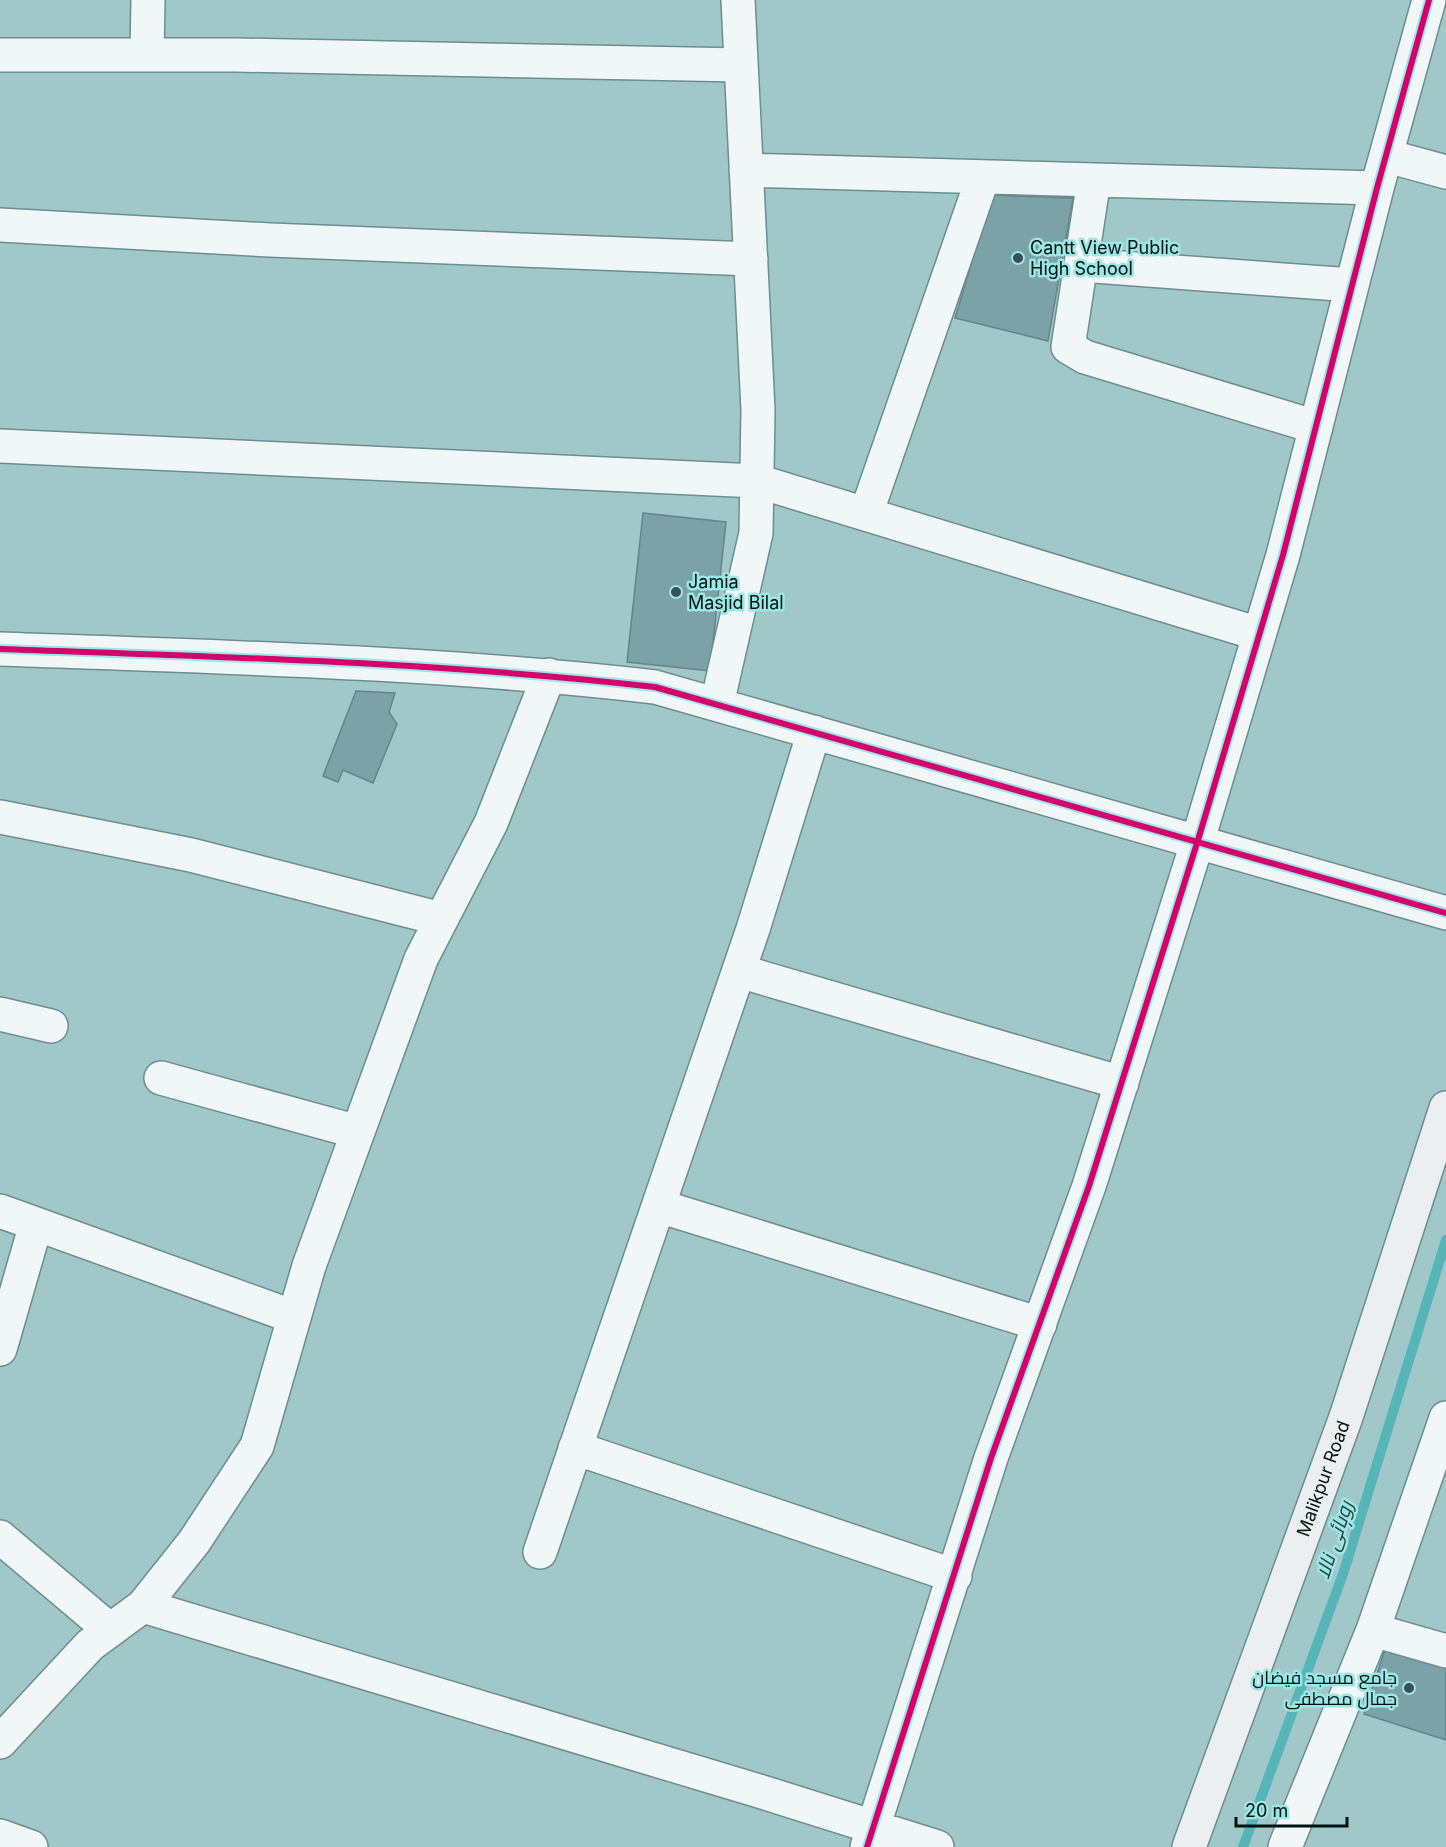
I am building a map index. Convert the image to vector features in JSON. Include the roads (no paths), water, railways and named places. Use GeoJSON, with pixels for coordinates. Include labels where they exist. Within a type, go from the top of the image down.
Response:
{"type":"FeatureCollection","features":[{"type":"Feature","properties":{"kind":"street"},"geometry":{"type":"LineString","coordinates":[[147,55],[148,0]]}},
{"type":"Feature","properties":{"kind":"street"},"geometry":{"type":"LineString","coordinates":[[717,704],[756,533],[758,410],[738,0]]}},
{"type":"Feature","properties":{"kind":"street"},"geometry":{"type":"LineString","coordinates":[[870,1837],[991,1458],[1089,1186],[1198,840],[1283,555],[1377,188],[1429,0]]}},
{"type":"Feature","properties":{"kind":"street"},"geometry":{"type":"LineString","coordinates":[[0,55],[236,55],[741,65]]}},
{"type":"Feature","properties":{"kind":"street"},"geometry":{"type":"LineString","coordinates":[[1387,156],[1446,172]]}},
{"type":"Feature","properties":{"kind":"street"},"geometry":{"type":"LineString","coordinates":[[746,170],[1377,188]]}},
{"type":"Feature","properties":{"kind":"street"},"geometry":{"type":"LineString","coordinates":[[866,514],[983,177]]}},
{"type":"Feature","properties":{"kind":"street"},"geometry":{"type":"LineString","coordinates":[[1094,180],[1068,347],[1085,357],[1316,427]]}},
{"type":"Feature","properties":{"kind":"street"},"geometry":{"type":"LineString","coordinates":[[0,225],[270,240],[751,259]]}},
{"type":"Feature","properties":{"kind":"street"},"geometry":{"type":"LineString","coordinates":[[1080,265],[1352,285]]}},
{"type":"Feature","properties":{"kind":"street"},"geometry":{"type":"LineString","coordinates":[[0,446],[757,481],[1259,634]]}},
{"type":"Feature","properties":{"kind":"street"},"geometry":{"type":"LineString","coordinates":[[0,650],[303,660],[549,675],[656,687],[1198,840],[1446,913]]}},
{"type":"Feature","properties":{"kind":"street"},"geometry":{"type":"LineString","coordinates":[[0,1742],[90,1645],[142,1606],[194,1542],[257,1446],[309,1266],[421,958],[491,823],[549,675]]}},
{"type":"Feature","properties":{"kind":"street"},"geometry":{"type":"LineString","coordinates":[[540,1552],[739,971],[814,732]]}},
{"type":"Feature","properties":{"kind":"street"},"geometry":{"type":"LineString","coordinates":[[0,817],[191,855],[441,919]]}},
{"type":"Feature","properties":{"kind":"street"},"geometry":{"type":"LineString","coordinates":[[739,971],[1122,1083]]}},
{"type":"Feature","properties":{"kind":"street"},"geometry":{"type":"LineString","coordinates":[[0,1014],[51,1026]]}},
{"type":"Feature","properties":{"kind":"street"},"geometry":{"type":"LineString","coordinates":[[161,1078],[358,1132]]}},
{"type":"Feature","properties":{"kind":"street","name":"Malikpur Road"},"geometry":{"type":"LineString","coordinates":[[1190,1847],[1346,1417],[1446,1108]]}},
{"type":"Feature","properties":{"kind":"street"},"geometry":{"type":"LineString","coordinates":[[659,1206],[1040,1324]]}},
{"type":"Feature","properties":{"kind":"street"},"geometry":{"type":"LineString","coordinates":[[0,1211],[294,1317]]}},
{"type":"Feature","properties":{"kind":"street"},"geometry":{"type":"LineString","coordinates":[[0,1349],[36,1224]]}},
{"type":"Feature","properties":{"kind":"street"},"geometry":{"type":"LineString","coordinates":[[1285,1847],[1373,1630],[1446,1418]]}},
{"type":"Feature","properties":{"kind":"street"},"geometry":{"type":"LineString","coordinates":[[575,1448],[954,1576]]}},
{"type":"Feature","properties":{"kind":"street"},"geometry":{"type":"LineString","coordinates":[[0,1538],[110,1630]]}},
{"type":"Feature","properties":{"kind":"street"},"geometry":{"type":"LineString","coordinates":[[142,1606],[870,1837],[937,1847]]}},
{"type":"Feature","properties":{"kind":"street"},"geometry":{"type":"LineString","coordinates":[[1373,1630],[1446,1651]]}},
{"type":"Feature","properties":{"kind":"street"},"geometry":{"type":"LineString","coordinates":[[0,1836],[31,1847]]}},
{"type":"Feature","properties":{"kind":"waterway","name":"روہائی نالا"},"geometry":{"type":"LineString","coordinates":[[1243,1847],[1344,1571],[1446,1240]]}},
{"type":"Feature","properties":{"kind":"place","name":"Cantt View Public High School"},"geometry":{"type":"Point","coordinates":[1018,258]}},
{"type":"Feature","properties":{"kind":"place","name":"Jamia Masjid Bilal"},"geometry":{"type":"Point","coordinates":[676,592]}},
{"type":"Feature","properties":{"kind":"place","name":"جامع مسجد فیضان جمال مصطفی"},"geometry":{"type":"Point","coordinates":[1409,1688]}}]}
